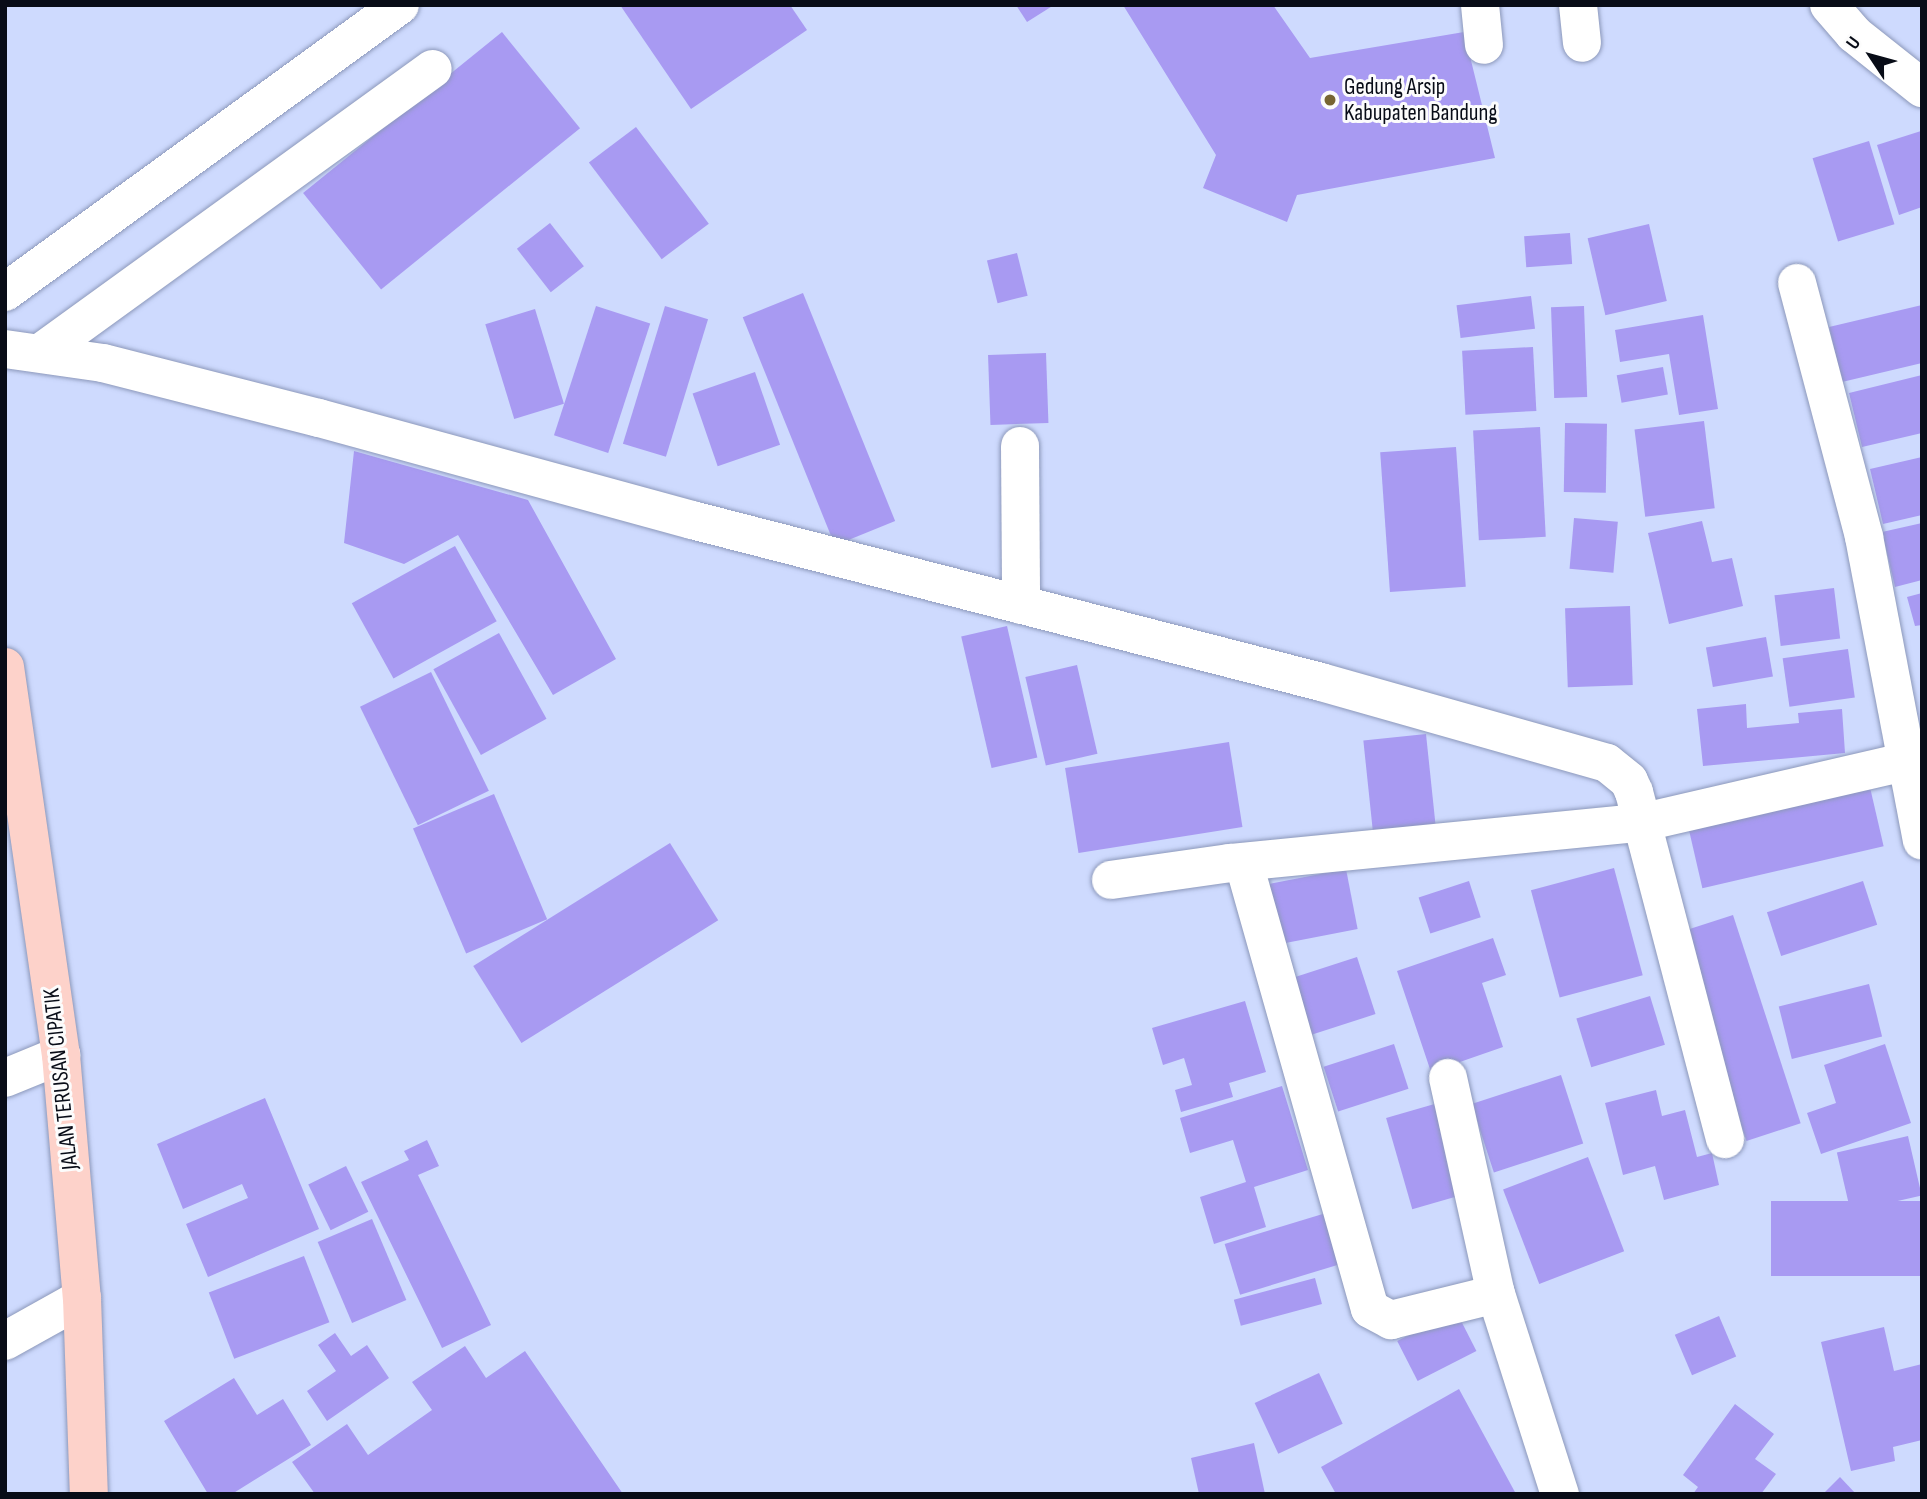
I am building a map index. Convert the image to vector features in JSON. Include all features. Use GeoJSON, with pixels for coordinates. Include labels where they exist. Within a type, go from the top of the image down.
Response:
{"type":"FeatureCollection","features":[{"type":"Feature","properties":{"kind":"main road","name":"JALAN TERUSAN CIPATIK"},"geometry":{"type":"LineString","coordinates":[[5,667],[61,1055],[82,1298],[89,1494]]}},
{"type":"Feature","properties":{"kind":"street"},"geometry":{"type":"LineString","coordinates":[[5,292],[400,5]]}},
{"type":"Feature","properties":{"kind":"street"},"geometry":{"type":"LineString","coordinates":[[1480,5],[1483,45]]}},
{"type":"Feature","properties":{"kind":"street"},"geometry":{"type":"LineString","coordinates":[[1578,5],[1582,43]]}},
{"type":"Feature","properties":{"kind":"street"},"geometry":{"type":"LineString","coordinates":[[1829,5],[1854,34],[1922,88]]}},
{"type":"Feature","properties":{"kind":"street"},"geometry":{"type":"LineString","coordinates":[[43,351],[433,69]]}},
{"type":"Feature","properties":{"kind":"street"},"geometry":{"type":"LineString","coordinates":[[1797,284],[1844,447],[1922,840]]}},
{"type":"Feature","properties":{"kind":"street"},"geometry":{"type":"LineString","coordinates":[[5,349],[43,351],[319,418],[1321,682],[1607,763],[1629,781],[1725,1139]]}},
{"type":"Feature","properties":{"kind":"street"},"geometry":{"type":"LineString","coordinates":[[1020,446],[1021,605]]}},
{"type":"Feature","properties":{"kind":"street"},"geometry":{"type":"LineString","coordinates":[[1111,880],[1640,823],[1908,761]]}},
{"type":"Feature","properties":{"kind":"street"},"geometry":{"type":"LineString","coordinates":[[1244,864],[1370,1309],[1391,1320],[1496,1294]]}},
{"type":"Feature","properties":{"kind":"street"},"geometry":{"type":"LineString","coordinates":[[5,1078],[61,1055]]}},
{"type":"Feature","properties":{"kind":"street"},"geometry":{"type":"LineString","coordinates":[[1448,1078],[1496,1294],[1560,1494]]}},
{"type":"Feature","properties":{"kind":"street"},"geometry":{"type":"LineString","coordinates":[[5,1341],[82,1298]]}},
{"type":"Feature","properties":{"kind":"building"},"geometry":{"type":"Polygon","coordinates":[[[620,5],[790,5],[807,30],[691,109],[620,5]]]}},
{"type":"Feature","properties":{"kind":"building"},"geometry":{"type":"Polygon","coordinates":[[[1016,5],[1054,5],[1027,22],[1016,5]]]}},
{"type":"Feature","properties":{"kind":"building","name":"Gedung Arsip Kabupaten Bandung"},"geometry":{"type":"Polygon","coordinates":[[[1123,5],[1273,5],[1310,58],[1464,32],[1495,158],[1297,195],[1287,222],[1203,188],[1216,155],[1123,5]]]}},
{"type":"Feature","properties":{"kind":"building"},"geometry":{"type":"Polygon","coordinates":[[[502,32],[580,128],[381,289],[303,193],[502,32]]]}},
{"type":"Feature","properties":{"kind":"building"},"geometry":{"type":"Polygon","coordinates":[[[636,127],[709,224],[662,259],[589,163],[636,127]]]}},
{"type":"Feature","properties":{"kind":"building"},"geometry":{"type":"Polygon","coordinates":[[[1921,131],[1922,207],[1899,215],[1877,145],[1921,131]]]}},
{"type":"Feature","properties":{"kind":"building"},"geometry":{"type":"Polygon","coordinates":[[[1869,141],[1894,224],[1838,241],[1813,158],[1869,141]]]}},
{"type":"Feature","properties":{"kind":"building"},"geometry":{"type":"Polygon","coordinates":[[[550,223],[584,266],[551,292],[517,249],[550,223]]]}},
{"type":"Feature","properties":{"kind":"building"},"geometry":{"type":"Polygon","coordinates":[[[1649,224],[1667,301],[1605,315],[1588,238],[1649,224]]]}},
{"type":"Feature","properties":{"kind":"building"},"geometry":{"type":"Polygon","coordinates":[[[1570,233],[1572,264],[1526,267],[1524,236],[1570,233]]]}},
{"type":"Feature","properties":{"kind":"building"},"geometry":{"type":"Polygon","coordinates":[[[1017,253],[1028,296],[998,303],[987,260],[1017,253]]]}},
{"type":"Feature","properties":{"kind":"building"},"geometry":{"type":"Polygon","coordinates":[[[803,293],[895,521],[835,545],[743,317],[803,293]]]}},
{"type":"Feature","properties":{"kind":"building"},"geometry":{"type":"Polygon","coordinates":[[[1531,296],[1535,329],[1461,338],[1457,305],[1531,296]]]}},
{"type":"Feature","properties":{"kind":"building"},"geometry":{"type":"Polygon","coordinates":[[[1922,305],[1922,363],[1842,382],[1829,327],[1922,305]]]}},
{"type":"Feature","properties":{"kind":"building"},"geometry":{"type":"Polygon","coordinates":[[[596,306],[650,324],[608,453],[554,435],[596,306]]]}},
{"type":"Feature","properties":{"kind":"building"},"geometry":{"type":"Polygon","coordinates":[[[665,306],[708,319],[666,457],[623,444],[665,306]]]}},
{"type":"Feature","properties":{"kind":"building"},"geometry":{"type":"Polygon","coordinates":[[[1584,306],[1587,397],[1554,398],[1551,307],[1584,306]]]}},
{"type":"Feature","properties":{"kind":"building"},"geometry":{"type":"Polygon","coordinates":[[[535,309],[564,404],[514,419],[485,324],[535,309]]]}},
{"type":"Feature","properties":{"kind":"building"},"geometry":{"type":"Polygon","coordinates":[[[1703,315],[1718,409],[1679,415],[1669,354],[1620,362],[1615,330],[1703,315]]]}},
{"type":"Feature","properties":{"kind":"building"},"geometry":{"type":"Polygon","coordinates":[[[1533,347],[1536,411],[1465,415],[1462,351],[1533,347]]]}},
{"type":"Feature","properties":{"kind":"building"},"geometry":{"type":"Polygon","coordinates":[[[1046,353],[1048,423],[990,425],[988,355],[1046,353]]]}},
{"type":"Feature","properties":{"kind":"building"},"geometry":{"type":"Polygon","coordinates":[[[1663,367],[1668,395],[1622,403],[1617,375],[1663,367]]]}},
{"type":"Feature","properties":{"kind":"building"},"geometry":{"type":"Polygon","coordinates":[[[755,372],[780,445],[718,466],[693,393],[755,372]]]}},
{"type":"Feature","properties":{"kind":"building"},"geometry":{"type":"Polygon","coordinates":[[[1922,375],[1922,433],[1862,447],[1849,393],[1922,375]]]}},
{"type":"Feature","properties":{"kind":"building"},"geometry":{"type":"Polygon","coordinates":[[[1704,421],[1715,508],[1645,517],[1635,430],[1704,421]]]}},
{"type":"Feature","properties":{"kind":"building"},"geometry":{"type":"Polygon","coordinates":[[[1565,423],[1607,424],[1606,493],[1564,492],[1565,423]]]}},
{"type":"Feature","properties":{"kind":"building"},"geometry":{"type":"Polygon","coordinates":[[[1540,427],[1546,537],[1479,540],[1473,431],[1540,427]]]}},
{"type":"Feature","properties":{"kind":"building"},"geometry":{"type":"Polygon","coordinates":[[[1456,447],[1466,587],[1390,592],[1380,452],[1456,447]]]}},
{"type":"Feature","properties":{"kind":"building"},"geometry":{"type":"Polygon","coordinates":[[[354,451],[528,500],[616,659],[553,695],[458,535],[404,564],[344,543],[354,451]]]}},
{"type":"Feature","properties":{"kind":"building"},"geometry":{"type":"Polygon","coordinates":[[[1922,457],[1922,515],[1883,524],[1870,469],[1922,457]]]}},
{"type":"Feature","properties":{"kind":"building"},"geometry":{"type":"Polygon","coordinates":[[[1574,518],[1618,522],[1613,573],[1570,569],[1574,518]]]}},
{"type":"Feature","properties":{"kind":"building"},"geometry":{"type":"Polygon","coordinates":[[[1702,521],[1712,562],[1732,558],[1743,606],[1669,624],[1648,533],[1702,521]]]}},
{"type":"Feature","properties":{"kind":"building"},"geometry":{"type":"Polygon","coordinates":[[[1922,523],[1922,580],[1895,587],[1882,532],[1922,523]]]}},
{"type":"Feature","properties":{"kind":"building"},"geometry":{"type":"Polygon","coordinates":[[[455,546],[497,621],[393,678],[352,603],[455,546]]]}},
{"type":"Feature","properties":{"kind":"building"},"geometry":{"type":"Polygon","coordinates":[[[1834,588],[1840,639],[1781,646],[1774,595],[1834,588]]]}},
{"type":"Feature","properties":{"kind":"building"},"geometry":{"type":"Polygon","coordinates":[[[1922,593],[1922,625],[1915,626],[1907,597],[1922,593]]]}},
{"type":"Feature","properties":{"kind":"building"},"geometry":{"type":"Polygon","coordinates":[[[1630,606],[1633,685],[1568,687],[1565,608],[1630,606]]]}},
{"type":"Feature","properties":{"kind":"building"},"geometry":{"type":"Polygon","coordinates":[[[1007,626],[1037,758],[992,768],[961,637],[1007,626]]]}},
{"type":"Feature","properties":{"kind":"building"},"geometry":{"type":"Polygon","coordinates":[[[499,633],[547,719],[481,755],[433,669],[499,633]]]}},
{"type":"Feature","properties":{"kind":"building"},"geometry":{"type":"Polygon","coordinates":[[[1766,637],[1773,676],[1713,687],[1706,648],[1766,637]]]}},
{"type":"Feature","properties":{"kind":"building"},"geometry":{"type":"Polygon","coordinates":[[[1848,649],[1855,698],[1789,707],[1783,658],[1848,649]]]}},
{"type":"Feature","properties":{"kind":"building"},"geometry":{"type":"Polygon","coordinates":[[[1077,665],[1097,754],[1046,766],[1025,677],[1077,665]]]}},
{"type":"Feature","properties":{"kind":"building"},"geometry":{"type":"Polygon","coordinates":[[[431,672],[489,791],[418,825],[360,707],[431,672]]]}},
{"type":"Feature","properties":{"kind":"building"},"geometry":{"type":"Polygon","coordinates":[[[1746,704],[1747,728],[1799,723],[1798,713],[1842,709],[1845,753],[1703,766],[1697,709],[1746,704]]]}},
{"type":"Feature","properties":{"kind":"building"},"geometry":{"type":"Polygon","coordinates":[[[1426,734],[1436,827],[1373,834],[1363,741],[1426,734]]]}},
{"type":"Feature","properties":{"kind":"building"},"geometry":{"type":"Polygon","coordinates":[[[1229,742],[1242,827],[1078,853],[1065,768],[1229,742]]]}},
{"type":"Feature","properties":{"kind":"building"},"geometry":{"type":"Polygon","coordinates":[[[1869,783],[1884,846],[1702,888],[1688,825],[1869,783]]]}},
{"type":"Feature","properties":{"kind":"building"},"geometry":{"type":"Polygon","coordinates":[[[494,794],[547,919],[466,954],[413,828],[494,794]]]}},
{"type":"Feature","properties":{"kind":"building"},"geometry":{"type":"Polygon","coordinates":[[[670,843],[718,920],[521,1043],[473,966],[670,843]]]}},
{"type":"Feature","properties":{"kind":"building"},"geometry":{"type":"Polygon","coordinates":[[[1614,868],[1643,975],[1560,997],[1531,890],[1614,868]]]}},
{"type":"Feature","properties":{"kind":"building"},"geometry":{"type":"Polygon","coordinates":[[[1346,869],[1358,929],[1275,945],[1264,885],[1346,869]]]}},
{"type":"Feature","properties":{"kind":"building"},"geometry":{"type":"Polygon","coordinates":[[[1469,881],[1481,917],[1430,934],[1419,897],[1469,881]]]}},
{"type":"Feature","properties":{"kind":"building"},"geometry":{"type":"Polygon","coordinates":[[[1863,881],[1877,925],[1781,956],[1767,912],[1863,881]]]}},
{"type":"Feature","properties":{"kind":"building"},"geometry":{"type":"Polygon","coordinates":[[[1733,915],[1801,1123],[1746,1141],[1679,933],[1733,915]]]}},
{"type":"Feature","properties":{"kind":"building"},"geometry":{"type":"Polygon","coordinates":[[[1493,938],[1506,975],[1482,983],[1503,1047],[1431,1072],[1397,971],[1493,938]]]}},
{"type":"Feature","properties":{"kind":"building"},"geometry":{"type":"Polygon","coordinates":[[[1357,957],[1376,1014],[1306,1037],[1288,980],[1357,957]]]}},
{"type":"Feature","properties":{"kind":"building"},"geometry":{"type":"Polygon","coordinates":[[[1869,984],[1882,1036],[1792,1059],[1779,1006],[1869,984]]]}},
{"type":"Feature","properties":{"kind":"building"},"geometry":{"type":"Polygon","coordinates":[[[1650,996],[1665,1045],[1591,1067],[1576,1019],[1650,996]]]}},
{"type":"Feature","properties":{"kind":"building"},"geometry":{"type":"Polygon","coordinates":[[[1245,1001],[1266,1072],[1229,1083],[1233,1097],[1181,1112],[1175,1090],[1192,1085],[1184,1058],[1163,1065],[1152,1028],[1245,1001]]]}},
{"type":"Feature","properties":{"kind":"building"},"geometry":{"type":"Polygon","coordinates":[[[1394,1044],[1409,1089],[1338,1112],[1324,1067],[1394,1044]]]}},
{"type":"Feature","properties":{"kind":"building"},"geometry":{"type":"Polygon","coordinates":[[[1885,1044],[1911,1123],[1821,1154],[1807,1113],[1836,1103],[1824,1065],[1885,1044]]]}},
{"type":"Feature","properties":{"kind":"building"},"geometry":{"type":"Polygon","coordinates":[[[1561,1075],[1583,1143],[1494,1173],[1472,1104],[1561,1075]]]}},
{"type":"Feature","properties":{"kind":"building"},"geometry":{"type":"Polygon","coordinates":[[[1282,1086],[1308,1170],[1254,1187],[1266,1227],[1214,1244],[1200,1197],[1246,1182],[1233,1140],[1190,1153],[1180,1118],[1282,1086]]]}},
{"type":"Feature","properties":{"kind":"building"},"geometry":{"type":"Polygon","coordinates":[[[1656,1090],[1662,1116],[1685,1110],[1697,1157],[1712,1153],[1719,1185],[1664,1200],[1655,1166],[1623,1175],[1605,1103],[1656,1090]]]}},
{"type":"Feature","properties":{"kind":"building"},"geometry":{"type":"Polygon","coordinates":[[[265,1098],[319,1229],[208,1277],[186,1224],[248,1198],[242,1184],[183,1209],[157,1144],[265,1098]]]}},
{"type":"Feature","properties":{"kind":"building"},"geometry":{"type":"Polygon","coordinates":[[[1438,1103],[1464,1194],[1412,1209],[1386,1118],[1438,1103]]]}},
{"type":"Feature","properties":{"kind":"building"},"geometry":{"type":"Polygon","coordinates":[[[1908,1136],[1922,1195],[1851,1212],[1837,1152],[1908,1136]]]}},
{"type":"Feature","properties":{"kind":"building"},"geometry":{"type":"Polygon","coordinates":[[[427,1140],[439,1166],[418,1175],[491,1325],[442,1348],[361,1182],[409,1160],[404,1151],[427,1140]]]}},
{"type":"Feature","properties":{"kind":"building"},"geometry":{"type":"Polygon","coordinates":[[[1588,1157],[1624,1251],[1539,1284],[1503,1190],[1588,1157]]]}},
{"type":"Feature","properties":{"kind":"building"},"geometry":{"type":"Polygon","coordinates":[[[346,1166],[368,1212],[331,1230],[308,1184],[346,1166]]]}},
{"type":"Feature","properties":{"kind":"building"},"geometry":{"type":"Polygon","coordinates":[[[1771,1201],[1922,1201],[1922,1276],[1771,1276],[1771,1201]]]}},
{"type":"Feature","properties":{"kind":"building"},"geometry":{"type":"Polygon","coordinates":[[[1326,1213],[1341,1264],[1240,1295],[1225,1244],[1326,1213]]]}},
{"type":"Feature","properties":{"kind":"building"},"geometry":{"type":"Polygon","coordinates":[[[372,1219],[406,1300],[352,1323],[318,1242],[372,1219]]]}},
{"type":"Feature","properties":{"kind":"building"},"geometry":{"type":"Polygon","coordinates":[[[304,1256],[329,1322],[234,1359],[209,1293],[304,1256]]]}},
{"type":"Feature","properties":{"kind":"building"},"geometry":{"type":"Polygon","coordinates":[[[1315,1278],[1322,1304],[1241,1326],[1234,1300],[1315,1278]]]}},
{"type":"Feature","properties":{"kind":"building"},"geometry":{"type":"Polygon","coordinates":[[[1456,1311],[1476,1351],[1418,1381],[1397,1341],[1456,1311]]]}},
{"type":"Feature","properties":{"kind":"building"},"geometry":{"type":"Polygon","coordinates":[[[1719,1316],[1736,1357],[1692,1375],[1675,1335],[1719,1316]]]}},
{"type":"Feature","properties":{"kind":"building"},"geometry":{"type":"Polygon","coordinates":[[[1884,1327],[1894,1371],[1922,1364],[1922,1440],[1893,1447],[1895,1461],[1851,1471],[1821,1342],[1884,1327]]]}},
{"type":"Feature","properties":{"kind":"building"},"geometry":{"type":"Polygon","coordinates":[[[335,1333],[351,1356],[367,1345],[389,1378],[327,1421],[307,1391],[336,1371],[318,1345],[335,1333]]]}},
{"type":"Feature","properties":{"kind":"building"},"geometry":{"type":"Polygon","coordinates":[[[465,1346],[486,1378],[525,1351],[623,1494],[315,1494],[292,1462],[347,1424],[368,1455],[432,1410],[412,1382],[465,1346]]]}},
{"type":"Feature","properties":{"kind":"building"},"geometry":{"type":"Polygon","coordinates":[[[1319,1373],[1343,1424],[1278,1454],[1255,1403],[1319,1373]]]}},
{"type":"Feature","properties":{"kind":"building"},"geometry":{"type":"Polygon","coordinates":[[[234,1378],[257,1415],[283,1399],[311,1445],[232,1494],[208,1494],[164,1421],[234,1378]]]}},
{"type":"Feature","properties":{"kind":"building"},"geometry":{"type":"Polygon","coordinates":[[[1459,1389],[1516,1494],[1336,1494],[1321,1467],[1459,1389]]]}},
{"type":"Feature","properties":{"kind":"building"},"geometry":{"type":"Polygon","coordinates":[[[1735,1404],[1774,1434],[1755,1459],[1776,1474],[1761,1494],[1693,1494],[1698,1487],[1683,1475],[1735,1404]]]}},
{"type":"Feature","properties":{"kind":"building"},"geometry":{"type":"Polygon","coordinates":[[[1254,1443],[1265,1494],[1199,1494],[1191,1458],[1254,1443]]]}},
{"type":"Feature","properties":{"kind":"building"},"geometry":{"type":"Polygon","coordinates":[[[1840,1477],[1856,1494],[1823,1494],[1840,1477]]]}},
{"type":"Feature","properties":{"kind":"place","name":"Gedung Arsip Kabupaten Bandung"},"geometry":{"type":"Point","coordinates":[1330,100]}}]}
